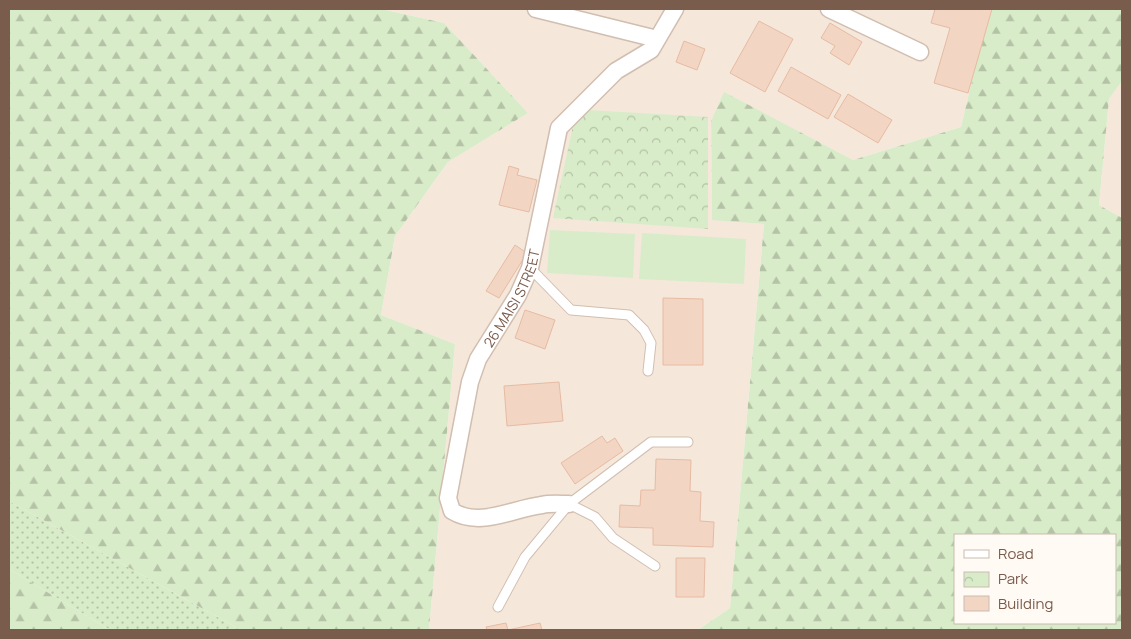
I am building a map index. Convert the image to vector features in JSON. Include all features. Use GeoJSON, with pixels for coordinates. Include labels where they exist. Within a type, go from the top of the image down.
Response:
{"type":"FeatureCollection","features":[{"type":"Feature","properties":{"kind":"street"},"geometry":{"type":"LineString","coordinates":[[536,9],[657,38]]}},
{"type":"Feature","properties":{"kind":"street","name":"26 MAISI STREET"},"geometry":{"type":"LineString","coordinates":[[569,504],[541,505],[482,518],[462,517],[452,511],[448,498],[470,382],[478,359],[518,295],[530,268],[559,128],[616,71],[650,50],[675,9]]}},
{"type":"Feature","properties":{"kind":"street"},"geometry":{"type":"LineString","coordinates":[[829,9],[920,52]]}},
{"type":"Feature","properties":{"kind":"lane"},"geometry":{"type":"LineString","coordinates":[[530,268],[571,310],[629,315],[644,330],[650,343],[648,371]]}},
{"type":"Feature","properties":{"kind":"lane"},"geometry":{"type":"LineString","coordinates":[[498,607],[526,557],[569,504],[652,442],[688,442]]}},
{"type":"Feature","properties":{"kind":"lane"},"geometry":{"type":"LineString","coordinates":[[569,504],[595,517],[613,538],[655,566]]}},
{"type":"Feature","properties":{"kind":"shaded area"},"geometry":{"type":"Polygon","coordinates":[[[381,9],[989,9],[961,127],[853,160],[724,93],[711,121],[712,219],[764,224],[730,608],[698,630],[429,630],[455,344],[381,315],[395,236],[448,162],[528,113],[444,23],[381,9]]]}},
{"type":"Feature","properties":{"kind":"shaded area"},"geometry":{"type":"Polygon","coordinates":[[[1122,81],[1122,218],[1099,205],[1109,99],[1122,81]]]}},
{"type":"Feature","properties":{"kind":"green space"},"geometry":{"type":"Polygon","coordinates":[[[9,9],[381,9],[444,23],[528,113],[448,162],[395,236],[381,315],[455,344],[429,630],[241,630],[9,501],[9,9]]]}},
{"type":"Feature","properties":{"kind":"green space"},"geometry":{"type":"Polygon","coordinates":[[[989,9],[1122,9],[1122,81],[1109,99],[1099,205],[1122,218],[1122,630],[698,630],[730,608],[764,224],[712,220],[711,121],[724,92],[853,160],[961,127],[989,9]]]}},
{"type":"Feature","properties":{"kind":"green space"},"geometry":{"type":"Polygon","coordinates":[[[588,110],[708,117],[708,229],[553,218],[573,126],[588,110]]]}},
{"type":"Feature","properties":{"kind":"green space"},"geometry":{"type":"Polygon","coordinates":[[[550,230],[635,234],[633,278],[547,273],[550,230]]]}},
{"type":"Feature","properties":{"kind":"green space"},"geometry":{"type":"Polygon","coordinates":[[[642,233],[746,239],[744,284],[639,279],[642,233]]]}},
{"type":"Feature","properties":{"kind":"green space"},"geometry":{"type":"Polygon","coordinates":[[[9,501],[241,630],[110,630],[9,569],[9,501]]]}},
{"type":"Feature","properties":{"kind":"green space"},"geometry":{"type":"Polygon","coordinates":[[[9,569],[110,630],[9,630],[9,569]]]}},
{"type":"Feature","properties":{"kind":"building"},"geometry":{"type":"Polygon","coordinates":[[[935,9],[992,9],[968,93],[934,83],[950,28],[931,23],[935,9]]]}},
{"type":"Feature","properties":{"kind":"building"},"geometry":{"type":"Polygon","coordinates":[[[759,21],[793,39],[765,92],[730,73],[759,21]]]}},
{"type":"Feature","properties":{"kind":"building"},"geometry":{"type":"Polygon","coordinates":[[[830,23],[862,42],[849,65],[830,53],[835,46],[821,38],[830,23]]]}},
{"type":"Feature","properties":{"kind":"building"},"geometry":{"type":"Polygon","coordinates":[[[684,41],[705,49],[697,70],[676,62],[684,41]]]}},
{"type":"Feature","properties":{"kind":"building"},"geometry":{"type":"Polygon","coordinates":[[[791,67],[841,95],[828,119],[778,91],[791,67]]]}},
{"type":"Feature","properties":{"kind":"building"},"geometry":{"type":"Polygon","coordinates":[[[848,94],[892,120],[878,143],[834,117],[848,94]]]}},
{"type":"Feature","properties":{"kind":"building"},"geometry":{"type":"Polygon","coordinates":[[[509,166],[519,169],[517,175],[537,180],[529,212],[499,205],[509,166]]]}},
{"type":"Feature","properties":{"kind":"building"},"geometry":{"type":"Polygon","coordinates":[[[515,245],[527,253],[499,298],[486,291],[515,245]]]}},
{"type":"Feature","properties":{"kind":"building"},"geometry":{"type":"Polygon","coordinates":[[[663,298],[703,299],[703,365],[663,365],[663,298]]]}},
{"type":"Feature","properties":{"kind":"building"},"geometry":{"type":"Polygon","coordinates":[[[525,310],[555,320],[545,349],[515,338],[525,310]]]}},
{"type":"Feature","properties":{"kind":"building"},"geometry":{"type":"Polygon","coordinates":[[[559,382],[563,421],[507,426],[504,386],[559,382]]]}},
{"type":"Feature","properties":{"kind":"building"},"geometry":{"type":"Polygon","coordinates":[[[602,436],[607,443],[615,438],[623,451],[575,484],[561,463],[602,436]]]}},
{"type":"Feature","properties":{"kind":"building"},"geometry":{"type":"Polygon","coordinates":[[[656,459],[691,460],[690,491],[701,492],[700,521],[714,522],[713,547],[653,545],[653,528],[619,527],[620,505],[640,506],[641,490],[655,490],[656,459]]]}},
{"type":"Feature","properties":{"kind":"building"},"geometry":{"type":"Polygon","coordinates":[[[676,558],[705,558],[704,597],[676,597],[676,558]]]}},
{"type":"Feature","properties":{"kind":"building"},"geometry":{"type":"Polygon","coordinates":[[[506,623],[508,630],[487,630],[486,627],[506,623]]]}},
{"type":"Feature","properties":{"kind":"building"},"geometry":{"type":"Polygon","coordinates":[[[540,623],[542,630],[508,630],[540,623]]]}}]}
